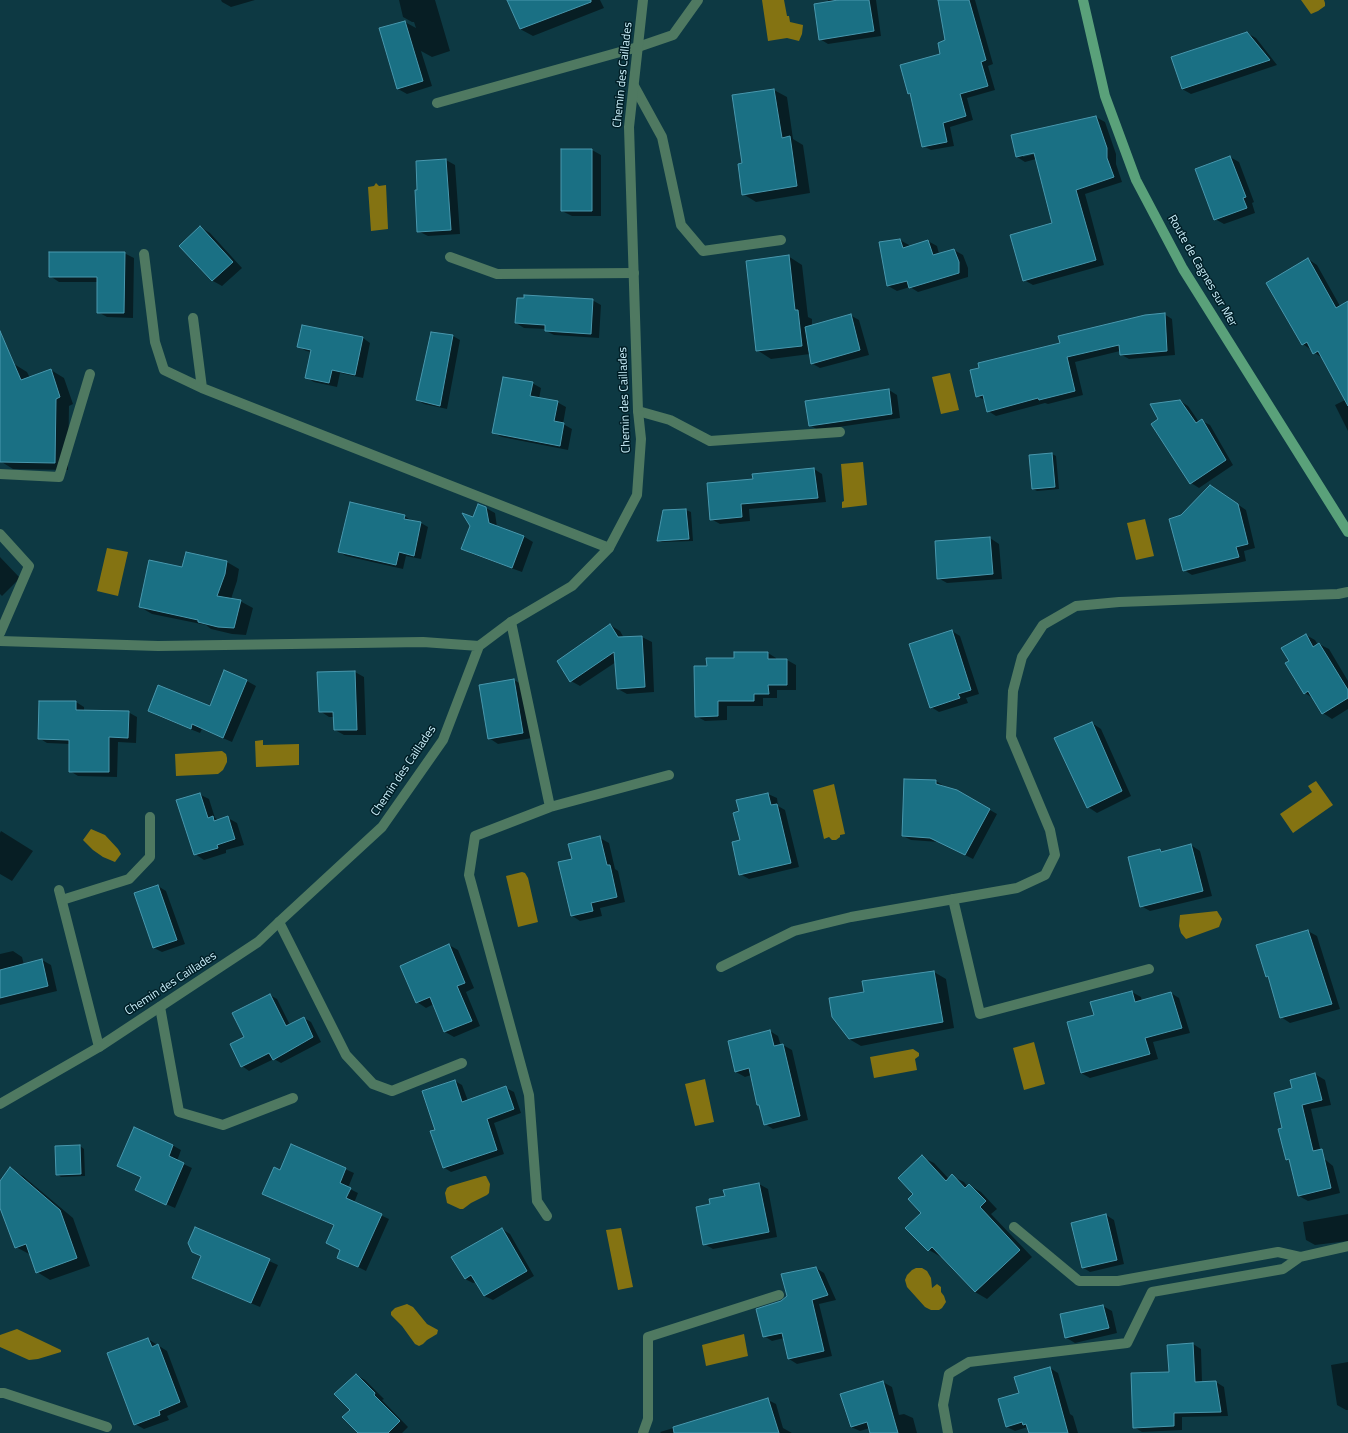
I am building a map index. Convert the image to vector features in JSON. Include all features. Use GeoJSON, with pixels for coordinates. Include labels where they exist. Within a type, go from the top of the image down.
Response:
{"type":"FeatureCollection","features":[{"type":"Feature","properties":{"kind":"main road","name":"Route de Cagnes sur Mer"},"geometry":{"type":"LineString","coordinates":[[1083,0],[1105,96],[1136,180],[1183,269],[1348,532]]}},
{"type":"Feature","properties":{"kind":"street","name":"Chemin des Caillades"},"geometry":{"type":"LineString","coordinates":[[0,1104],[99,1047],[258,942],[382,827],[443,740],[479,646],[511,622],[572,586],[609,548],[637,495],[641,439],[638,411],[629,127],[643,0]]}},
{"type":"Feature","properties":{"kind":"street"},"geometry":{"type":"LineString","coordinates":[[437,103],[638,47],[673,35],[698,0]]}},
{"type":"Feature","properties":{"kind":"street"},"geometry":{"type":"LineString","coordinates":[[634,86],[662,137],[682,225],[704,251],[781,240]]}},
{"type":"Feature","properties":{"kind":"street"},"geometry":{"type":"LineString","coordinates":[[144,254],[155,342],[164,370],[202,388],[609,548]]}},
{"type":"Feature","properties":{"kind":"street"},"geometry":{"type":"LineString","coordinates":[[450,257],[497,274],[634,274]]}},
{"type":"Feature","properties":{"kind":"street"},"geometry":{"type":"LineString","coordinates":[[193,318],[202,388]]}},
{"type":"Feature","properties":{"kind":"street"},"geometry":{"type":"LineString","coordinates":[[0,474],[59,477],[90,374]]}},
{"type":"Feature","properties":{"kind":"street"},"geometry":{"type":"LineString","coordinates":[[638,411],[670,420],[710,442],[840,432]]}},
{"type":"Feature","properties":{"kind":"street"},"geometry":{"type":"LineString","coordinates":[[0,534],[29,566],[0,633]]}},
{"type":"Feature","properties":{"kind":"street"},"geometry":{"type":"LineString","coordinates":[[721,967],[794,931],[850,916],[1017,888],[1045,874],[1055,854],[1050,830],[1011,737],[1013,691],[1022,657],[1043,625],[1076,606],[1119,602],[1338,594],[1348,592]]}},
{"type":"Feature","properties":{"kind":"street"},"geometry":{"type":"LineString","coordinates":[[511,622],[550,807]]}},
{"type":"Feature","properties":{"kind":"street"},"geometry":{"type":"LineString","coordinates":[[0,641],[158,646],[423,642],[479,646]]}},
{"type":"Feature","properties":{"kind":"street"},"geometry":{"type":"LineString","coordinates":[[547,1216],[537,1201],[529,1095],[469,875],[475,836],[550,807],[669,775]]}},
{"type":"Feature","properties":{"kind":"street"},"geometry":{"type":"LineString","coordinates":[[99,1047],[60,895],[129,879],[150,857],[150,817]]}},
{"type":"Feature","properties":{"kind":"street"},"geometry":{"type":"LineString","coordinates":[[953,899],[980,1014],[1149,969]]}},
{"type":"Feature","properties":{"kind":"street"},"geometry":{"type":"LineString","coordinates":[[279,922],[346,1055],[373,1084],[392,1091],[462,1064]]}},
{"type":"Feature","properties":{"kind":"street"},"geometry":{"type":"LineString","coordinates":[[160,1007],[179,1112],[222,1125],[293,1098]]}},
{"type":"Feature","properties":{"kind":"street"},"geometry":{"type":"LineString","coordinates":[[1014,1227],[1080,1281],[1118,1281],[1278,1252],[1300,1257]]}},
{"type":"Feature","properties":{"kind":"street"},"geometry":{"type":"LineString","coordinates":[[948,1433],[943,1405],[949,1374],[968,1362],[1127,1343],[1152,1292],[1283,1269],[1300,1257],[1348,1246]]}},
{"type":"Feature","properties":{"kind":"street"},"geometry":{"type":"LineString","coordinates":[[643,1433],[648,1419],[648,1337],[779,1295]]}},
{"type":"Feature","properties":{"kind":"street"},"geometry":{"type":"LineString","coordinates":[[0,1394],[4,1393],[107,1427]]}},
{"type":"Feature","properties":{"kind":"shaded area"},"geometry":{"type":"Polygon","coordinates":[[[762,0],[784,0],[787,16],[789,16],[790,22],[803,25],[802,34],[799,41],[787,38],[768,41],[762,0]]]}},
{"type":"Feature","properties":{"kind":"shaded area"},"geometry":{"type":"Polygon","coordinates":[[[1301,0],[1324,0],[1325,6],[1311,14],[1301,0]]]}},
{"type":"Feature","properties":{"kind":"shaded area"},"geometry":{"type":"Polygon","coordinates":[[[376,183],[379,186],[386,185],[388,229],[371,231],[368,187],[374,186],[376,183]]]}},
{"type":"Feature","properties":{"kind":"shaded area"},"geometry":{"type":"Polygon","coordinates":[[[950,373],[959,410],[941,414],[932,377],[950,373]]]}},
{"type":"Feature","properties":{"kind":"shaded area"},"geometry":{"type":"Polygon","coordinates":[[[863,462],[867,505],[842,508],[842,502],[844,501],[841,464],[863,462]]]}},
{"type":"Feature","properties":{"kind":"shaded area"},"geometry":{"type":"Polygon","coordinates":[[[1145,519],[1154,556],[1136,560],[1127,523],[1145,519]]]}},
{"type":"Feature","properties":{"kind":"shaded area"},"geometry":{"type":"Polygon","coordinates":[[[107,548],[128,552],[118,596],[97,591],[107,548]]]}},
{"type":"Feature","properties":{"kind":"shaded area"},"geometry":{"type":"Polygon","coordinates":[[[263,740],[263,745],[299,744],[299,765],[256,767],[255,741],[263,740]]]}},
{"type":"Feature","properties":{"kind":"shaded area"},"geometry":{"type":"Polygon","coordinates":[[[222,751],[226,754],[227,762],[223,770],[218,774],[176,776],[175,754],[222,751]]]}},
{"type":"Feature","properties":{"kind":"shaded area"},"geometry":{"type":"Polygon","coordinates":[[[1316,781],[1333,805],[1293,833],[1280,814],[1312,792],[1308,786],[1316,781]]]}},
{"type":"Feature","properties":{"kind":"shaded area"},"geometry":{"type":"Polygon","coordinates":[[[834,784],[845,834],[840,835],[840,837],[836,840],[832,840],[829,837],[824,839],[813,790],[834,784]]]}},
{"type":"Feature","properties":{"kind":"shaded area"},"geometry":{"type":"Polygon","coordinates":[[[91,829],[105,835],[118,849],[121,854],[115,862],[103,857],[83,840],[91,829]]]}},
{"type":"Feature","properties":{"kind":"shaded area"},"geometry":{"type":"Polygon","coordinates":[[[522,872],[525,873],[528,878],[538,922],[518,927],[506,876],[522,872]]]}},
{"type":"Feature","properties":{"kind":"shaded area"},"geometry":{"type":"Polygon","coordinates":[[[1217,911],[1222,919],[1219,927],[1186,939],[1181,933],[1179,926],[1180,915],[1217,911]]]}},
{"type":"Feature","properties":{"kind":"shaded area"},"geometry":{"type":"Polygon","coordinates":[[[1034,1042],[1045,1084],[1024,1090],[1013,1048],[1034,1042]]]}},
{"type":"Feature","properties":{"kind":"shaded area"},"geometry":{"type":"Polygon","coordinates":[[[913,1049],[919,1053],[919,1056],[915,1059],[917,1070],[874,1078],[870,1057],[913,1049]]]}},
{"type":"Feature","properties":{"kind":"shaded area"},"geometry":{"type":"Polygon","coordinates":[[[705,1079],[714,1122],[695,1126],[685,1084],[705,1079]]]}},
{"type":"Feature","properties":{"kind":"shaded area"},"geometry":{"type":"Polygon","coordinates":[[[486,1176],[490,1184],[489,1193],[487,1195],[463,1209],[447,1203],[445,1193],[447,1188],[486,1176]]]}},
{"type":"Feature","properties":{"kind":"shaded area"},"geometry":{"type":"Polygon","coordinates":[[[621,1228],[633,1287],[618,1290],[606,1230],[621,1228]]]}},
{"type":"Feature","properties":{"kind":"shaded area"},"geometry":{"type":"Polygon","coordinates":[[[916,1268],[922,1268],[927,1271],[931,1278],[932,1288],[937,1284],[941,1287],[941,1292],[946,1302],[939,1310],[931,1310],[925,1307],[907,1287],[905,1280],[907,1275],[916,1268]]]}},
{"type":"Feature","properties":{"kind":"shaded area"},"geometry":{"type":"Polygon","coordinates":[[[407,1304],[413,1307],[427,1324],[438,1330],[437,1334],[419,1346],[415,1344],[402,1326],[391,1315],[391,1312],[395,1308],[407,1304]]]}},
{"type":"Feature","properties":{"kind":"shaded area"},"geometry":{"type":"Polygon","coordinates":[[[17,1329],[61,1350],[61,1352],[38,1359],[29,1360],[0,1347],[0,1335],[17,1329]]]}},
{"type":"Feature","properties":{"kind":"shaded area"},"geometry":{"type":"Polygon","coordinates":[[[744,1334],[748,1356],[706,1366],[702,1345],[744,1334]]]}},
{"type":"Feature","properties":{"kind":"building"},"geometry":{"type":"Polygon","coordinates":[[[507,0],[591,0],[591,2],[520,29],[507,0]]]}},
{"type":"Feature","properties":{"kind":"building"},"geometry":{"type":"Polygon","coordinates":[[[838,0],[869,0],[874,31],[819,40],[814,4],[838,0]]]}},
{"type":"Feature","properties":{"kind":"building"},"geometry":{"type":"Polygon","coordinates":[[[938,0],[969,0],[986,60],[981,62],[988,86],[960,94],[966,116],[943,123],[947,142],[922,147],[910,93],[908,94],[900,65],[940,54],[938,43],[945,40],[938,0]]]}},
{"type":"Feature","properties":{"kind":"building"},"geometry":{"type":"Polygon","coordinates":[[[405,21],[423,81],[397,89],[379,28],[405,21]]]}},
{"type":"Feature","properties":{"kind":"building"},"geometry":{"type":"Polygon","coordinates":[[[1247,32],[1270,60],[1182,89],[1171,57],[1247,32]]]}},
{"type":"Feature","properties":{"kind":"building"},"geometry":{"type":"Polygon","coordinates":[[[774,89],[782,138],[790,136],[797,186],[742,195],[738,164],[742,163],[732,95],[774,89]]]}},
{"type":"Feature","properties":{"kind":"building"},"geometry":{"type":"Polygon","coordinates":[[[1096,116],[1107,148],[1107,158],[1114,177],[1076,190],[1096,260],[1023,281],[1010,235],[1052,223],[1034,153],[1016,157],[1011,135],[1096,116]]]}},
{"type":"Feature","properties":{"kind":"building"},"geometry":{"type":"Polygon","coordinates":[[[561,149],[592,149],[592,211],[561,211],[561,149]]]}},
{"type":"Feature","properties":{"kind":"building"},"geometry":{"type":"Polygon","coordinates":[[[1230,156],[1246,197],[1243,198],[1247,208],[1214,220],[1195,169],[1230,156]]]}},
{"type":"Feature","properties":{"kind":"building"},"geometry":{"type":"Polygon","coordinates":[[[446,159],[451,230],[417,232],[415,190],[417,190],[416,161],[446,159]]]}},
{"type":"Feature","properties":{"kind":"building"},"geometry":{"type":"Polygon","coordinates":[[[200,226],[233,262],[212,281],[179,246],[200,226]]]}},
{"type":"Feature","properties":{"kind":"building"},"geometry":{"type":"Polygon","coordinates":[[[900,239],[903,248],[928,240],[933,255],[954,249],[959,262],[959,273],[909,288],[907,281],[887,286],[879,242],[900,239]]]}},
{"type":"Feature","properties":{"kind":"building"},"geometry":{"type":"Polygon","coordinates":[[[49,252],[125,252],[124,313],[97,313],[97,277],[49,277],[49,252]]]}},
{"type":"Feature","properties":{"kind":"building"},"geometry":{"type":"Polygon","coordinates":[[[789,255],[795,310],[798,310],[802,346],[756,351],[746,261],[789,255]]]}},
{"type":"Feature","properties":{"kind":"building"},"geometry":{"type":"Polygon","coordinates":[[[1308,258],[1336,308],[1348,301],[1348,406],[1318,351],[1313,354],[1307,342],[1302,345],[1266,283],[1308,258]]]}},
{"type":"Feature","properties":{"kind":"building"},"geometry":{"type":"Polygon","coordinates":[[[524,295],[593,299],[591,334],[545,331],[545,325],[515,323],[517,298],[524,298],[524,295]]]}},
{"type":"Feature","properties":{"kind":"building"},"geometry":{"type":"Polygon","coordinates":[[[1165,313],[1167,351],[1120,355],[1119,345],[1067,357],[1075,391],[1039,400],[1038,398],[987,412],[983,395],[976,397],[970,370],[979,368],[978,363],[1060,343],[1058,336],[1145,315],[1165,313]]]}},
{"type":"Feature","properties":{"kind":"building"},"geometry":{"type":"Polygon","coordinates":[[[851,314],[860,350],[811,364],[805,327],[851,314]]]}},
{"type":"Feature","properties":{"kind":"building"},"geometry":{"type":"Polygon","coordinates":[[[302,325],[363,337],[355,375],[332,370],[329,383],[305,378],[311,350],[297,347],[302,325]]]}},
{"type":"Feature","properties":{"kind":"building"},"geometry":{"type":"Polygon","coordinates":[[[0,331],[21,380],[51,369],[60,397],[56,399],[55,463],[0,462],[0,331]]]}},
{"type":"Feature","properties":{"kind":"building"},"geometry":{"type":"Polygon","coordinates":[[[431,332],[453,335],[440,406],[416,400],[431,332]]]}},
{"type":"Feature","properties":{"kind":"building"},"geometry":{"type":"Polygon","coordinates":[[[503,377],[533,382],[530,396],[558,401],[554,421],[564,423],[560,446],[492,433],[503,377]]]}},
{"type":"Feature","properties":{"kind":"building"},"geometry":{"type":"Polygon","coordinates":[[[889,389],[892,414],[809,426],[805,401],[889,389]]]}},
{"type":"Feature","properties":{"kind":"building"},"geometry":{"type":"Polygon","coordinates":[[[1180,400],[1196,423],[1202,419],[1226,460],[1190,484],[1151,424],[1158,419],[1150,404],[1180,400]]]}},
{"type":"Feature","properties":{"kind":"building"},"geometry":{"type":"Polygon","coordinates":[[[1052,453],[1055,487],[1032,489],[1029,455],[1052,453]]]}},
{"type":"Feature","properties":{"kind":"building"},"geometry":{"type":"Polygon","coordinates":[[[814,468],[818,498],[741,504],[742,517],[710,520],[707,483],[753,479],[752,474],[814,468]]]}},
{"type":"Feature","properties":{"kind":"building"},"geometry":{"type":"Polygon","coordinates":[[[1210,485],[1238,504],[1248,544],[1236,547],[1239,557],[1183,571],[1169,519],[1181,515],[1210,485]]]}},
{"type":"Feature","properties":{"kind":"building"},"geometry":{"type":"Polygon","coordinates":[[[350,502],[405,515],[404,519],[421,522],[414,556],[399,552],[396,565],[338,552],[350,502]]]}},
{"type":"Feature","properties":{"kind":"building"},"geometry":{"type":"Polygon","coordinates":[[[478,504],[486,507],[489,523],[524,536],[512,568],[461,549],[470,526],[462,513],[473,517],[478,504]]]}},
{"type":"Feature","properties":{"kind":"building"},"geometry":{"type":"Polygon","coordinates":[[[686,509],[689,539],[657,541],[663,510],[686,509]]]}},
{"type":"Feature","properties":{"kind":"building"},"geometry":{"type":"Polygon","coordinates":[[[990,537],[993,574],[937,579],[935,541],[990,537]]]}},
{"type":"Feature","properties":{"kind":"building"},"geometry":{"type":"Polygon","coordinates":[[[186,552],[227,561],[225,574],[217,596],[241,600],[234,628],[218,627],[198,622],[198,620],[139,607],[149,560],[182,567],[186,552]]]}},
{"type":"Feature","properties":{"kind":"building"},"geometry":{"type":"Polygon","coordinates":[[[610,624],[618,637],[642,636],[645,687],[617,689],[614,652],[570,682],[557,661],[610,624]]]}},
{"type":"Feature","properties":{"kind":"building"},"geometry":{"type":"Polygon","coordinates":[[[952,630],[971,690],[958,694],[960,698],[930,708],[909,644],[952,630]]]}},
{"type":"Feature","properties":{"kind":"building"},"geometry":{"type":"Polygon","coordinates":[[[1306,634],[1313,647],[1319,643],[1348,690],[1348,698],[1322,714],[1308,691],[1304,694],[1285,663],[1289,661],[1281,648],[1306,634]]]}},
{"type":"Feature","properties":{"kind":"building"},"geometry":{"type":"Polygon","coordinates":[[[734,652],[768,652],[768,659],[787,659],[787,685],[768,685],[769,694],[754,694],[754,701],[718,701],[718,716],[695,717],[694,666],[707,666],[706,658],[734,658],[734,652]]]}},
{"type":"Feature","properties":{"kind":"building"},"geometry":{"type":"Polygon","coordinates":[[[224,670],[247,680],[223,738],[192,724],[191,729],[148,711],[158,685],[210,706],[224,670]]]}},
{"type":"Feature","properties":{"kind":"building"},"geometry":{"type":"Polygon","coordinates":[[[355,671],[357,730],[334,730],[333,712],[319,712],[317,672],[355,671]]]}},
{"type":"Feature","properties":{"kind":"building"},"geometry":{"type":"Polygon","coordinates":[[[514,679],[523,733],[488,739],[479,685],[514,679]]]}},
{"type":"Feature","properties":{"kind":"building"},"geometry":{"type":"Polygon","coordinates":[[[39,701],[76,701],[76,710],[129,711],[128,738],[109,737],[109,772],[69,772],[69,740],[38,739],[39,701]]]}},
{"type":"Feature","properties":{"kind":"building"},"geometry":{"type":"Polygon","coordinates":[[[1092,722],[1122,791],[1087,808],[1054,738],[1092,722]]]}},
{"type":"Feature","properties":{"kind":"building"},"geometry":{"type":"Polygon","coordinates":[[[904,779],[936,780],[936,784],[957,790],[990,809],[965,855],[930,838],[902,836],[904,779]]]}},
{"type":"Feature","properties":{"kind":"building"},"geometry":{"type":"Polygon","coordinates":[[[200,793],[208,818],[213,816],[214,821],[228,816],[235,839],[217,845],[218,848],[194,855],[176,800],[200,793]]]}},
{"type":"Feature","properties":{"kind":"building"},"geometry":{"type":"Polygon","coordinates":[[[768,793],[771,805],[777,804],[791,863],[739,875],[732,842],[740,840],[733,813],[739,811],[736,800],[768,793]]]}},
{"type":"Feature","properties":{"kind":"building"},"geometry":{"type":"Polygon","coordinates":[[[600,836],[607,865],[610,865],[617,897],[591,903],[593,911],[571,916],[558,862],[572,859],[568,844],[600,836]]]}},
{"type":"Feature","properties":{"kind":"building"},"geometry":{"type":"Polygon","coordinates":[[[1191,844],[1203,891],[1140,907],[1128,857],[1160,849],[1161,852],[1191,844]]]}},
{"type":"Feature","properties":{"kind":"building"},"geometry":{"type":"Polygon","coordinates":[[[158,885],[177,940],[153,948],[134,893],[158,885]]]}},
{"type":"Feature","properties":{"kind":"building"},"geometry":{"type":"Polygon","coordinates":[[[1308,930],[1332,1004],[1280,1018],[1268,976],[1266,977],[1256,945],[1308,930]]]}},
{"type":"Feature","properties":{"kind":"building"},"geometry":{"type":"Polygon","coordinates":[[[449,944],[465,983],[457,986],[472,1021],[444,1032],[430,997],[416,1003],[400,966],[449,944]]]}},
{"type":"Feature","properties":{"kind":"building"},"geometry":{"type":"Polygon","coordinates":[[[42,959],[48,986],[0,998],[0,970],[42,959]]]}},
{"type":"Feature","properties":{"kind":"building"},"geometry":{"type":"Polygon","coordinates":[[[934,971],[943,1022],[849,1039],[832,1017],[829,998],[864,992],[862,981],[934,971]]]}},
{"type":"Feature","properties":{"kind":"building"},"geometry":{"type":"Polygon","coordinates":[[[1132,991],[1135,1002],[1171,992],[1182,1028],[1145,1038],[1150,1054],[1081,1073],[1067,1022],[1094,1015],[1090,1002],[1132,991]]]}},
{"type":"Feature","properties":{"kind":"building"},"geometry":{"type":"Polygon","coordinates":[[[270,994],[286,1026],[304,1017],[313,1037],[273,1060],[269,1053],[241,1067],[230,1044],[244,1037],[232,1013],[270,994]]]}},
{"type":"Feature","properties":{"kind":"building"},"geometry":{"type":"Polygon","coordinates":[[[770,1030],[774,1046],[783,1044],[800,1116],[764,1125],[759,1105],[757,1105],[749,1068],[735,1072],[728,1041],[770,1030]]]}},
{"type":"Feature","properties":{"kind":"building"},"geometry":{"type":"Polygon","coordinates":[[[1315,1073],[1322,1100],[1302,1105],[1313,1151],[1322,1149],[1331,1188],[1298,1196],[1289,1159],[1286,1160],[1278,1129],[1282,1128],[1274,1093],[1292,1088],[1290,1080],[1315,1073]]]}},
{"type":"Feature","properties":{"kind":"building"},"geometry":{"type":"Polygon","coordinates":[[[455,1080],[462,1102],[506,1086],[514,1109],[487,1119],[497,1150],[443,1168],[430,1131],[435,1130],[422,1091],[455,1080]]]}},
{"type":"Feature","properties":{"kind":"building"},"geometry":{"type":"Polygon","coordinates":[[[134,1127],[173,1145],[169,1156],[184,1163],[166,1205],[135,1190],[141,1177],[117,1166],[134,1127]]]}},
{"type":"Feature","properties":{"kind":"building"},"geometry":{"type":"Polygon","coordinates":[[[291,1144],[346,1168],[340,1183],[351,1188],[346,1198],[382,1214],[358,1267],[337,1258],[340,1250],[326,1243],[334,1225],[262,1194],[274,1167],[280,1170],[291,1144]]]}},
{"type":"Feature","properties":{"kind":"building"},"geometry":{"type":"Polygon","coordinates":[[[80,1145],[81,1174],[56,1175],[55,1146],[80,1145]]]}},
{"type":"Feature","properties":{"kind":"building"},"geometry":{"type":"Polygon","coordinates":[[[922,1155],[946,1181],[952,1174],[965,1188],[969,1184],[986,1201],[980,1207],[1020,1250],[975,1292],[932,1247],[928,1251],[905,1228],[921,1213],[908,1199],[913,1194],[898,1178],[922,1155]]]}},
{"type":"Feature","properties":{"kind":"building"},"geometry":{"type":"Polygon","coordinates":[[[10,1167],[60,1210],[77,1258],[36,1273],[26,1244],[15,1248],[0,1208],[0,1181],[10,1167]]]}},
{"type":"Feature","properties":{"kind":"building"},"geometry":{"type":"Polygon","coordinates":[[[759,1183],[769,1232],[703,1245],[696,1207],[710,1204],[709,1199],[725,1196],[723,1190],[759,1183]]]}},
{"type":"Feature","properties":{"kind":"building"},"geometry":{"type":"Polygon","coordinates":[[[1106,1214],[1117,1260],[1082,1268],[1071,1223],[1106,1214]]]}},
{"type":"Feature","properties":{"kind":"building"},"geometry":{"type":"Polygon","coordinates":[[[195,1227],[270,1259],[251,1303],[192,1278],[201,1256],[192,1252],[188,1243],[195,1227]]]}},
{"type":"Feature","properties":{"kind":"building"},"geometry":{"type":"Polygon","coordinates":[[[502,1228],[527,1271],[484,1296],[471,1275],[465,1279],[451,1257],[502,1228]]]}},
{"type":"Feature","properties":{"kind":"building"},"geometry":{"type":"Polygon","coordinates":[[[816,1267],[828,1295],[812,1300],[824,1351],[788,1359],[782,1333],[763,1337],[756,1309],[781,1301],[787,1296],[781,1274],[816,1267]]]}},
{"type":"Feature","properties":{"kind":"building"},"geometry":{"type":"Polygon","coordinates":[[[1103,1305],[1109,1328],[1065,1338],[1060,1314],[1103,1305]]]}},
{"type":"Feature","properties":{"kind":"building"},"geometry":{"type":"Polygon","coordinates":[[[148,1338],[152,1347],[158,1344],[180,1402],[159,1411],[160,1415],[134,1425],[107,1353],[148,1338]]]}},
{"type":"Feature","properties":{"kind":"building"},"geometry":{"type":"Polygon","coordinates":[[[1193,1343],[1195,1382],[1216,1381],[1221,1412],[1174,1413],[1174,1426],[1133,1428],[1131,1373],[1169,1372],[1167,1345],[1193,1343]]]}},
{"type":"Feature","properties":{"kind":"building"},"geometry":{"type":"Polygon","coordinates":[[[1050,1367],[1068,1433],[1029,1433],[1026,1424],[1023,1425],[1022,1422],[1006,1427],[998,1399],[1019,1393],[1014,1377],[1050,1367]]]}},
{"type":"Feature","properties":{"kind":"building"},"geometry":{"type":"Polygon","coordinates":[[[356,1374],[375,1393],[374,1395],[400,1421],[388,1433],[358,1433],[342,1417],[350,1410],[334,1394],[356,1374]]]}},
{"type":"Feature","properties":{"kind":"building"},"geometry":{"type":"Polygon","coordinates":[[[883,1381],[898,1433],[870,1433],[867,1422],[851,1427],[840,1394],[883,1381]]]}},
{"type":"Feature","properties":{"kind":"building"},"geometry":{"type":"Polygon","coordinates":[[[768,1398],[779,1433],[674,1433],[673,1427],[768,1398]]]}}]}
